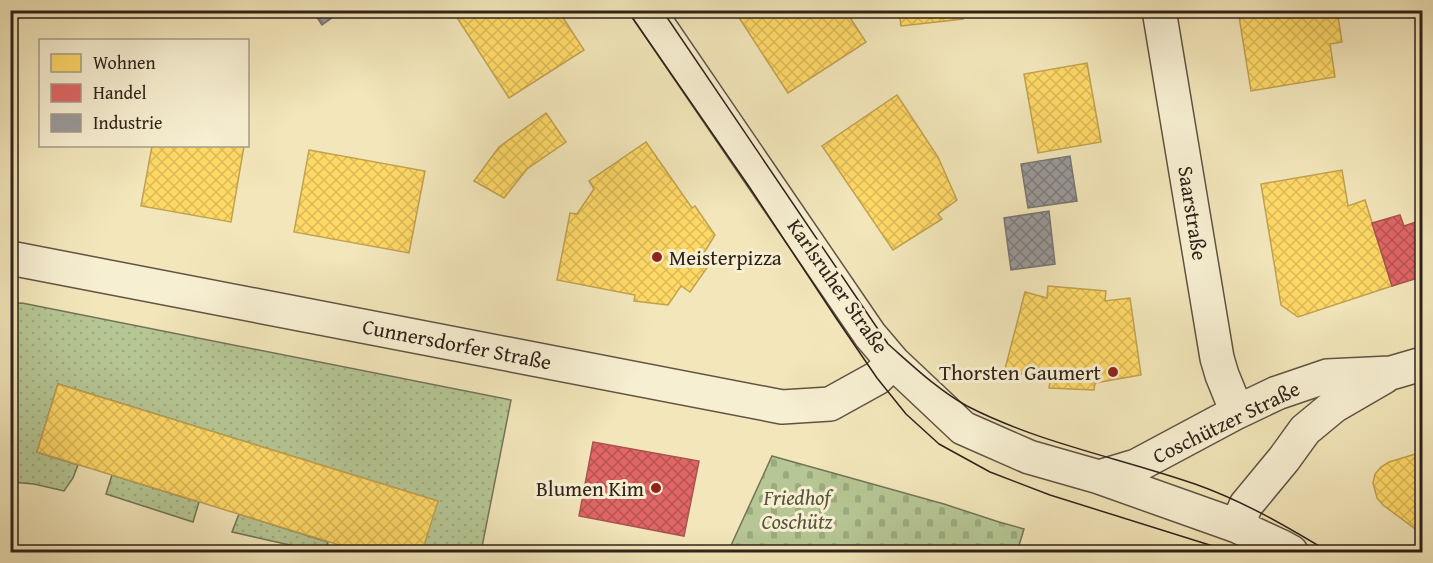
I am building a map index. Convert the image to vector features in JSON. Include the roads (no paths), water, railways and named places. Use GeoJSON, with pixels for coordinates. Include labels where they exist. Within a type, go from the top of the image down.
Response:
{"type":"FeatureCollection","features":[{"type":"Feature","properties":{"kind":"street","name":"Karlsruher Straße"},"geometry":{"type":"LineString","coordinates":[[648,10],[870,335],[893,362],[963,428],[1029,457],[1099,477],[1237,526],[1291,552]]}},
{"type":"Feature","properties":{"kind":"street","name":"Saarstraße"},"geometry":{"type":"LineString","coordinates":[[1160,10],[1216,358],[1237,412]]}},
{"type":"Feature","properties":{"kind":"street","name":"Cunnersdorfer Straße"},"geometry":{"type":"LineString","coordinates":[[10,258],[782,407],[830,404],[877,378],[893,362]]}},
{"type":"Feature","properties":{"kind":"street","name":"Coschützer Straße"},"geometry":{"type":"LineString","coordinates":[[1099,477],[1136,466],[1277,393],[1327,376],[1391,373],[1422,364]]}},
{"type":"Feature","properties":{"kind":"street","name":"Coschützer Straße"},"geometry":{"type":"LineString","coordinates":[[1237,526],[1246,505],[1305,430],[1334,406],[1391,373]]}},
{"type":"Feature","properties":{"kind":"tram line"},"geometry":{"type":"LineString","coordinates":[[627,10],[877,378],[906,414],[939,444],[990,472],[1050,495],[1232,552]]}},
{"type":"Feature","properties":{"kind":"tram line"},"geometry":{"type":"LineString","coordinates":[[662,10],[888,344],[926,377],[956,400],[994,419],[1051,440],[1213,491],[1264,515],[1329,552]]}},
{"type":"Feature","properties":{"kind":"place","name":"Meisterpizza"},"geometry":{"type":"Point","coordinates":[657,257]}},
{"type":"Feature","properties":{"kind":"place","name":"Thorsten Gaumert"},"geometry":{"type":"Point","coordinates":[1113,372]}},
{"type":"Feature","properties":{"kind":"place","name":"Blumen Kim"},"geometry":{"type":"Point","coordinates":[656,488]}},
{"type":"Feature","properties":{"kind":"park label","name":"Friedhof Coschütz"},"geometry":{"type":"Point","coordinates":[797,509]}}]}
